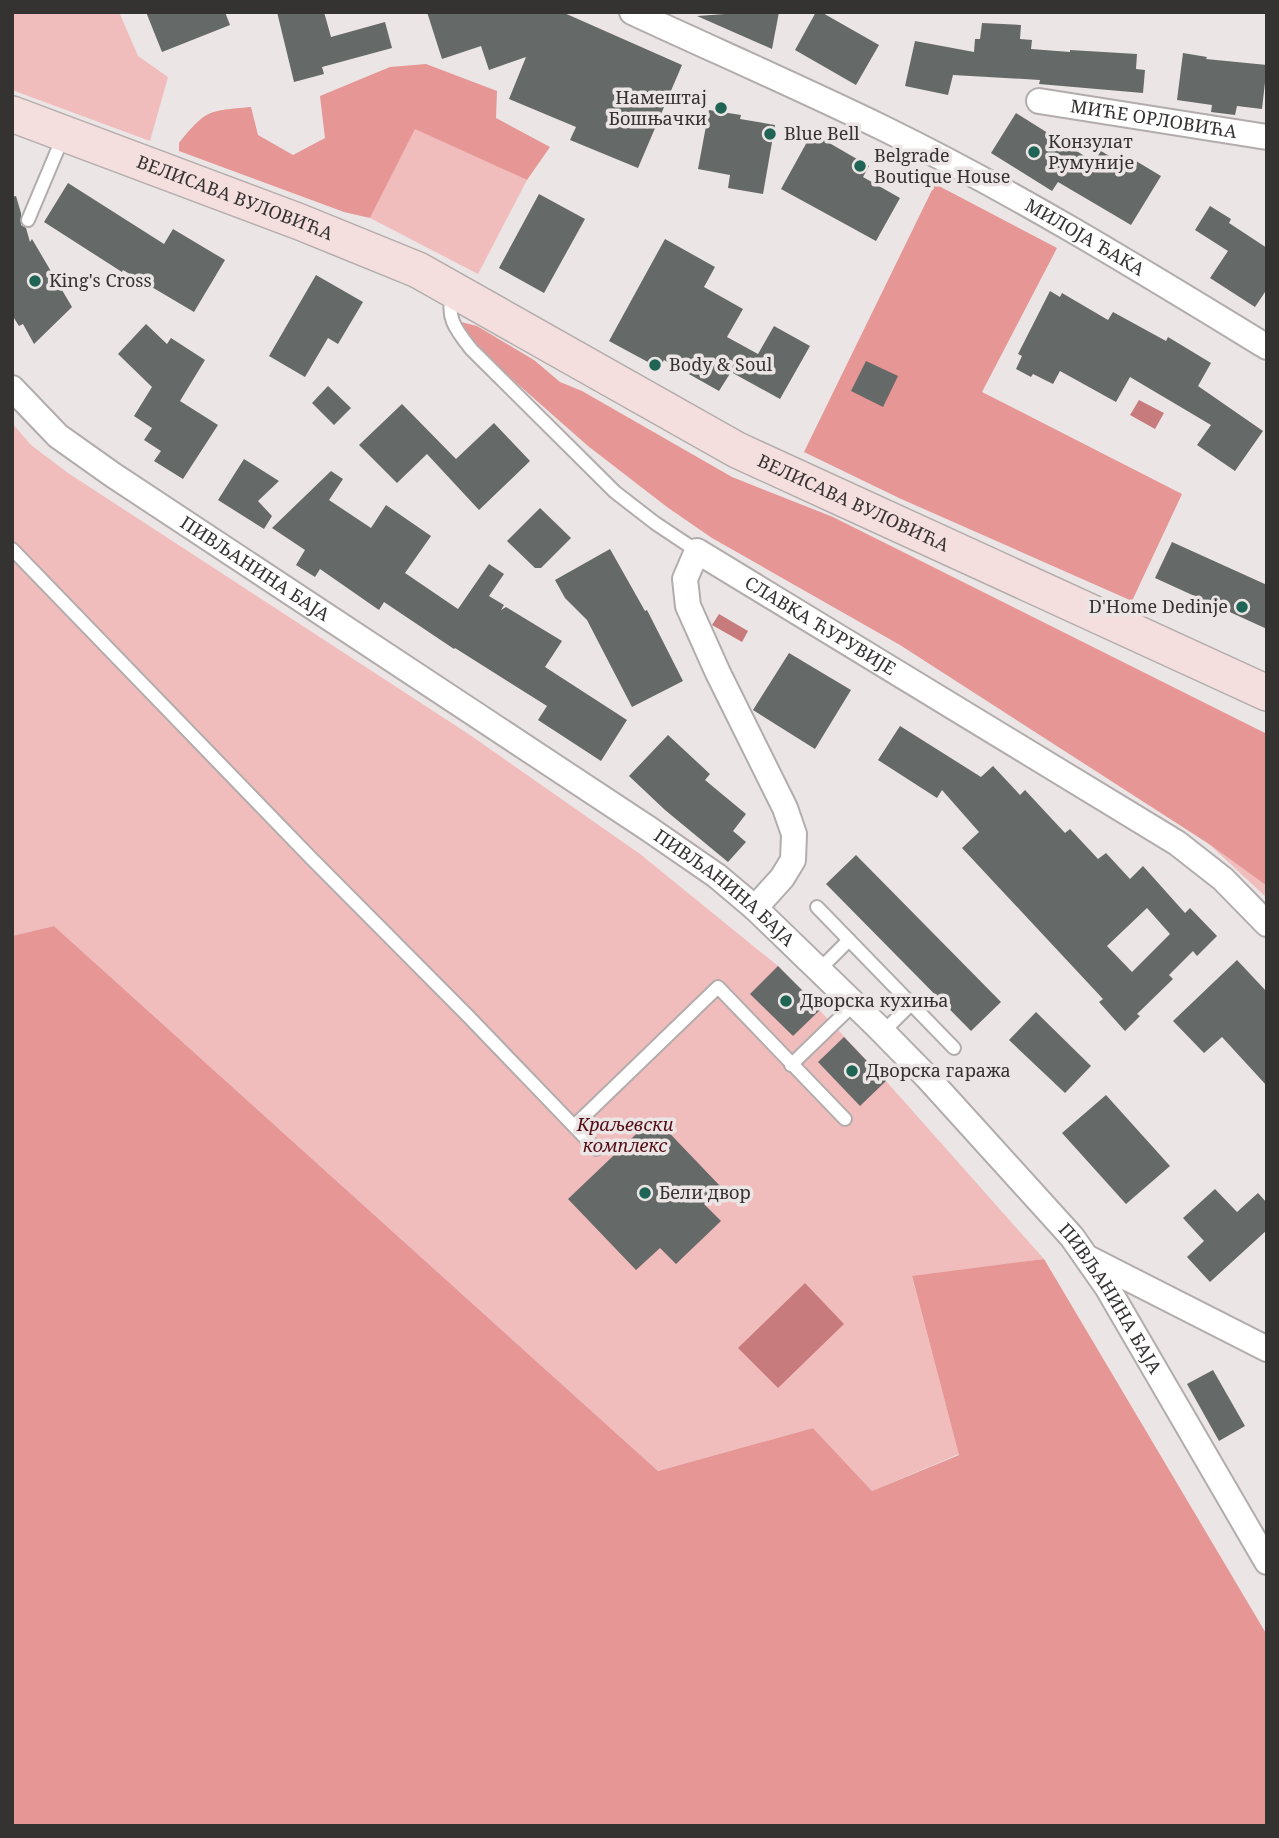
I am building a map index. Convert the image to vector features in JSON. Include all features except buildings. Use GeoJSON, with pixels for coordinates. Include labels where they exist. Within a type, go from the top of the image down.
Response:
{"type":"FeatureCollection","features":[{"type":"Feature","properties":{"kind":"street","name":"МИЛОЈА ЂАКА"},"geometry":{"type":"LineString","coordinates":[[632,12],[884,129],[940,158],[1147,273],[1267,347]]}},
{"type":"Feature","properties":{"kind":"street","name":"МИЋЕ ОРЛОВИЋА"},"geometry":{"type":"LineString","coordinates":[[1038,101],[1267,137]]}},
{"type":"Feature","properties":{"kind":"street","name":"ВЕЛИСАВА ВУЛОВИЋА"},"geometry":{"type":"LineString","coordinates":[[12,114],[381,254],[454,289],[737,450],[1267,693]]}},
{"type":"Feature","properties":{"kind":"street","name":"ПИВЉАНИНА БАЈА"},"geometry":{"type":"LineString","coordinates":[[12,388],[58,436],[113,475],[649,829],[705,867],[755,908],[927,1077],[1090,1259],[1267,1562]]}},
{"type":"Feature","properties":{"kind":"street"},"geometry":{"type":"LineString","coordinates":[[697,551],[685,579],[688,606],[785,808],[794,834],[793,860],[782,878],[755,908]]}},
{"type":"Feature","properties":{"kind":"street","name":"СЛАВКА ЋУРУВИЈЕ"},"geometry":{"type":"LineString","coordinates":[[697,551],[1177,843],[1223,878],[1267,923]]}},
{"type":"Feature","properties":{"kind":"street"},"geometry":{"type":"LineString","coordinates":[[1090,1259],[1267,1349]]}},
{"type":"Feature","properties":{"kind":"lane"},"geometry":{"type":"LineString","coordinates":[[28,220],[64,133]]}},
{"type":"Feature","properties":{"kind":"lane"},"geometry":{"type":"LineString","coordinates":[[454,289],[449,316],[455,330],[471,349],[615,492],[697,551]]}},
{"type":"Feature","properties":{"kind":"lane"},"geometry":{"type":"LineString","coordinates":[[12,549],[596,1149]]}},
{"type":"Feature","properties":{"kind":"lane"},"geometry":{"type":"LineString","coordinates":[[817,907],[954,1048]]}},
{"type":"Feature","properties":{"kind":"lane"},"geometry":{"type":"LineString","coordinates":[[820,969],[849,940]]}},
{"type":"Feature","properties":{"kind":"lane"},"geometry":{"type":"LineString","coordinates":[[574,1126],[718,987],[845,1119]]}},
{"type":"Feature","properties":{"kind":"lane"},"geometry":{"type":"LineString","coordinates":[[791,1065],[854,1004]]}},
{"type":"Feature","properties":{"kind":"lane"},"geometry":{"type":"LineString","coordinates":[[883,1032],[911,1004]]}},
{"type":"Feature","properties":{"kind":"green space"},"geometry":{"type":"Polygon","coordinates":[[[12,12],[119,12],[138,56],[168,77],[150,141],[12,90],[12,12]]]}},
{"type":"Feature","properties":{"kind":"green space"},"geometry":{"type":"Polygon","coordinates":[[[415,128],[527,180],[478,274],[370,218],[415,128]]]}},
{"type":"Feature","properties":{"kind":"green space","name":"Краљевски комплекс"},"geometry":{"type":"Polygon","coordinates":[[[12,423],[31,445],[68,473],[467,733],[640,854],[778,966],[886,1081],[1044,1259],[912,1277],[959,1454],[872,1491],[813,1428],[658,1471],[54,926],[12,936],[12,423]]]}},
{"type":"Feature","properties":{"kind":"green space"},"geometry":{"type":"Polygon","coordinates":[[[1209,844],[1267,886],[1267,898],[1209,844]]]}},
{"type":"Feature","properties":{"kind":"shaded area"},"geometry":{"type":"Polygon","coordinates":[[[426,64],[497,91],[496,118],[550,147],[527,180],[415,129],[370,218],[344,212],[179,151],[179,143],[209,114],[251,107],[258,135],[293,155],[325,138],[320,96],[390,67],[426,64]]]}},
{"type":"Feature","properties":{"kind":"shaded area"},"geometry":{"type":"Polygon","coordinates":[[[935,184],[1057,248],[982,392],[1182,494],[1132,601],[899,498],[804,452],[935,184]]]}},
{"type":"Feature","properties":{"kind":"shaded area"},"geometry":{"type":"Polygon","coordinates":[[[461,322],[477,326],[534,360],[560,382],[582,391],[732,477],[833,517],[1267,734],[1267,886],[1209,844],[900,645],[712,538],[667,507],[588,446],[479,350],[466,335],[461,322]]]}},
{"type":"Feature","properties":{"kind":"shaded area"},"geometry":{"type":"Polygon","coordinates":[[[1139,400],[1164,413],[1155,429],[1130,415],[1139,400]]]}},
{"type":"Feature","properties":{"kind":"shaded area"},"geometry":{"type":"Polygon","coordinates":[[[719,614],[748,631],[742,642],[712,625],[719,614]]]}},
{"type":"Feature","properties":{"kind":"shaded area"},"geometry":{"type":"Polygon","coordinates":[[[54,926],[658,1471],[813,1428],[872,1491],[959,1455],[912,1276],[1044,1259],[1267,1635],[1267,1826],[12,1826],[12,936],[54,926]]]}},
{"type":"Feature","properties":{"kind":"shaded area"},"geometry":{"type":"Polygon","coordinates":[[[805,1283],[844,1324],[778,1388],[738,1348],[805,1283]]]}},
{"type":"Feature","properties":{"kind":"place","name":"Намештај Бошњачки"},"geometry":{"type":"Point","coordinates":[721,108]}},
{"type":"Feature","properties":{"kind":"place","name":"Blue Bell"},"geometry":{"type":"Point","coordinates":[770,134]}},
{"type":"Feature","properties":{"kind":"place","name":"Конзулат Румуније"},"geometry":{"type":"Point","coordinates":[1034,152]}},
{"type":"Feature","properties":{"kind":"place","name":"Belgrade Boutique House"},"geometry":{"type":"Point","coordinates":[860,166]}},
{"type":"Feature","properties":{"kind":"place","name":"King's Cross"},"geometry":{"type":"Point","coordinates":[35,281]}},
{"type":"Feature","properties":{"kind":"place","name":"Body & Soul"},"geometry":{"type":"Point","coordinates":[655,365]}},
{"type":"Feature","properties":{"kind":"place","name":"D'Home Dedinje"},"geometry":{"type":"Point","coordinates":[1242,607]}},
{"type":"Feature","properties":{"kind":"place","name":"Дворска кухиња"},"geometry":{"type":"Point","coordinates":[786,1001]}},
{"type":"Feature","properties":{"kind":"place","name":"Дворска гаража"},"geometry":{"type":"Point","coordinates":[852,1071]}},
{"type":"Feature","properties":{"kind":"place","name":"Бели двор"},"geometry":{"type":"Point","coordinates":[645,1193]}}]}
